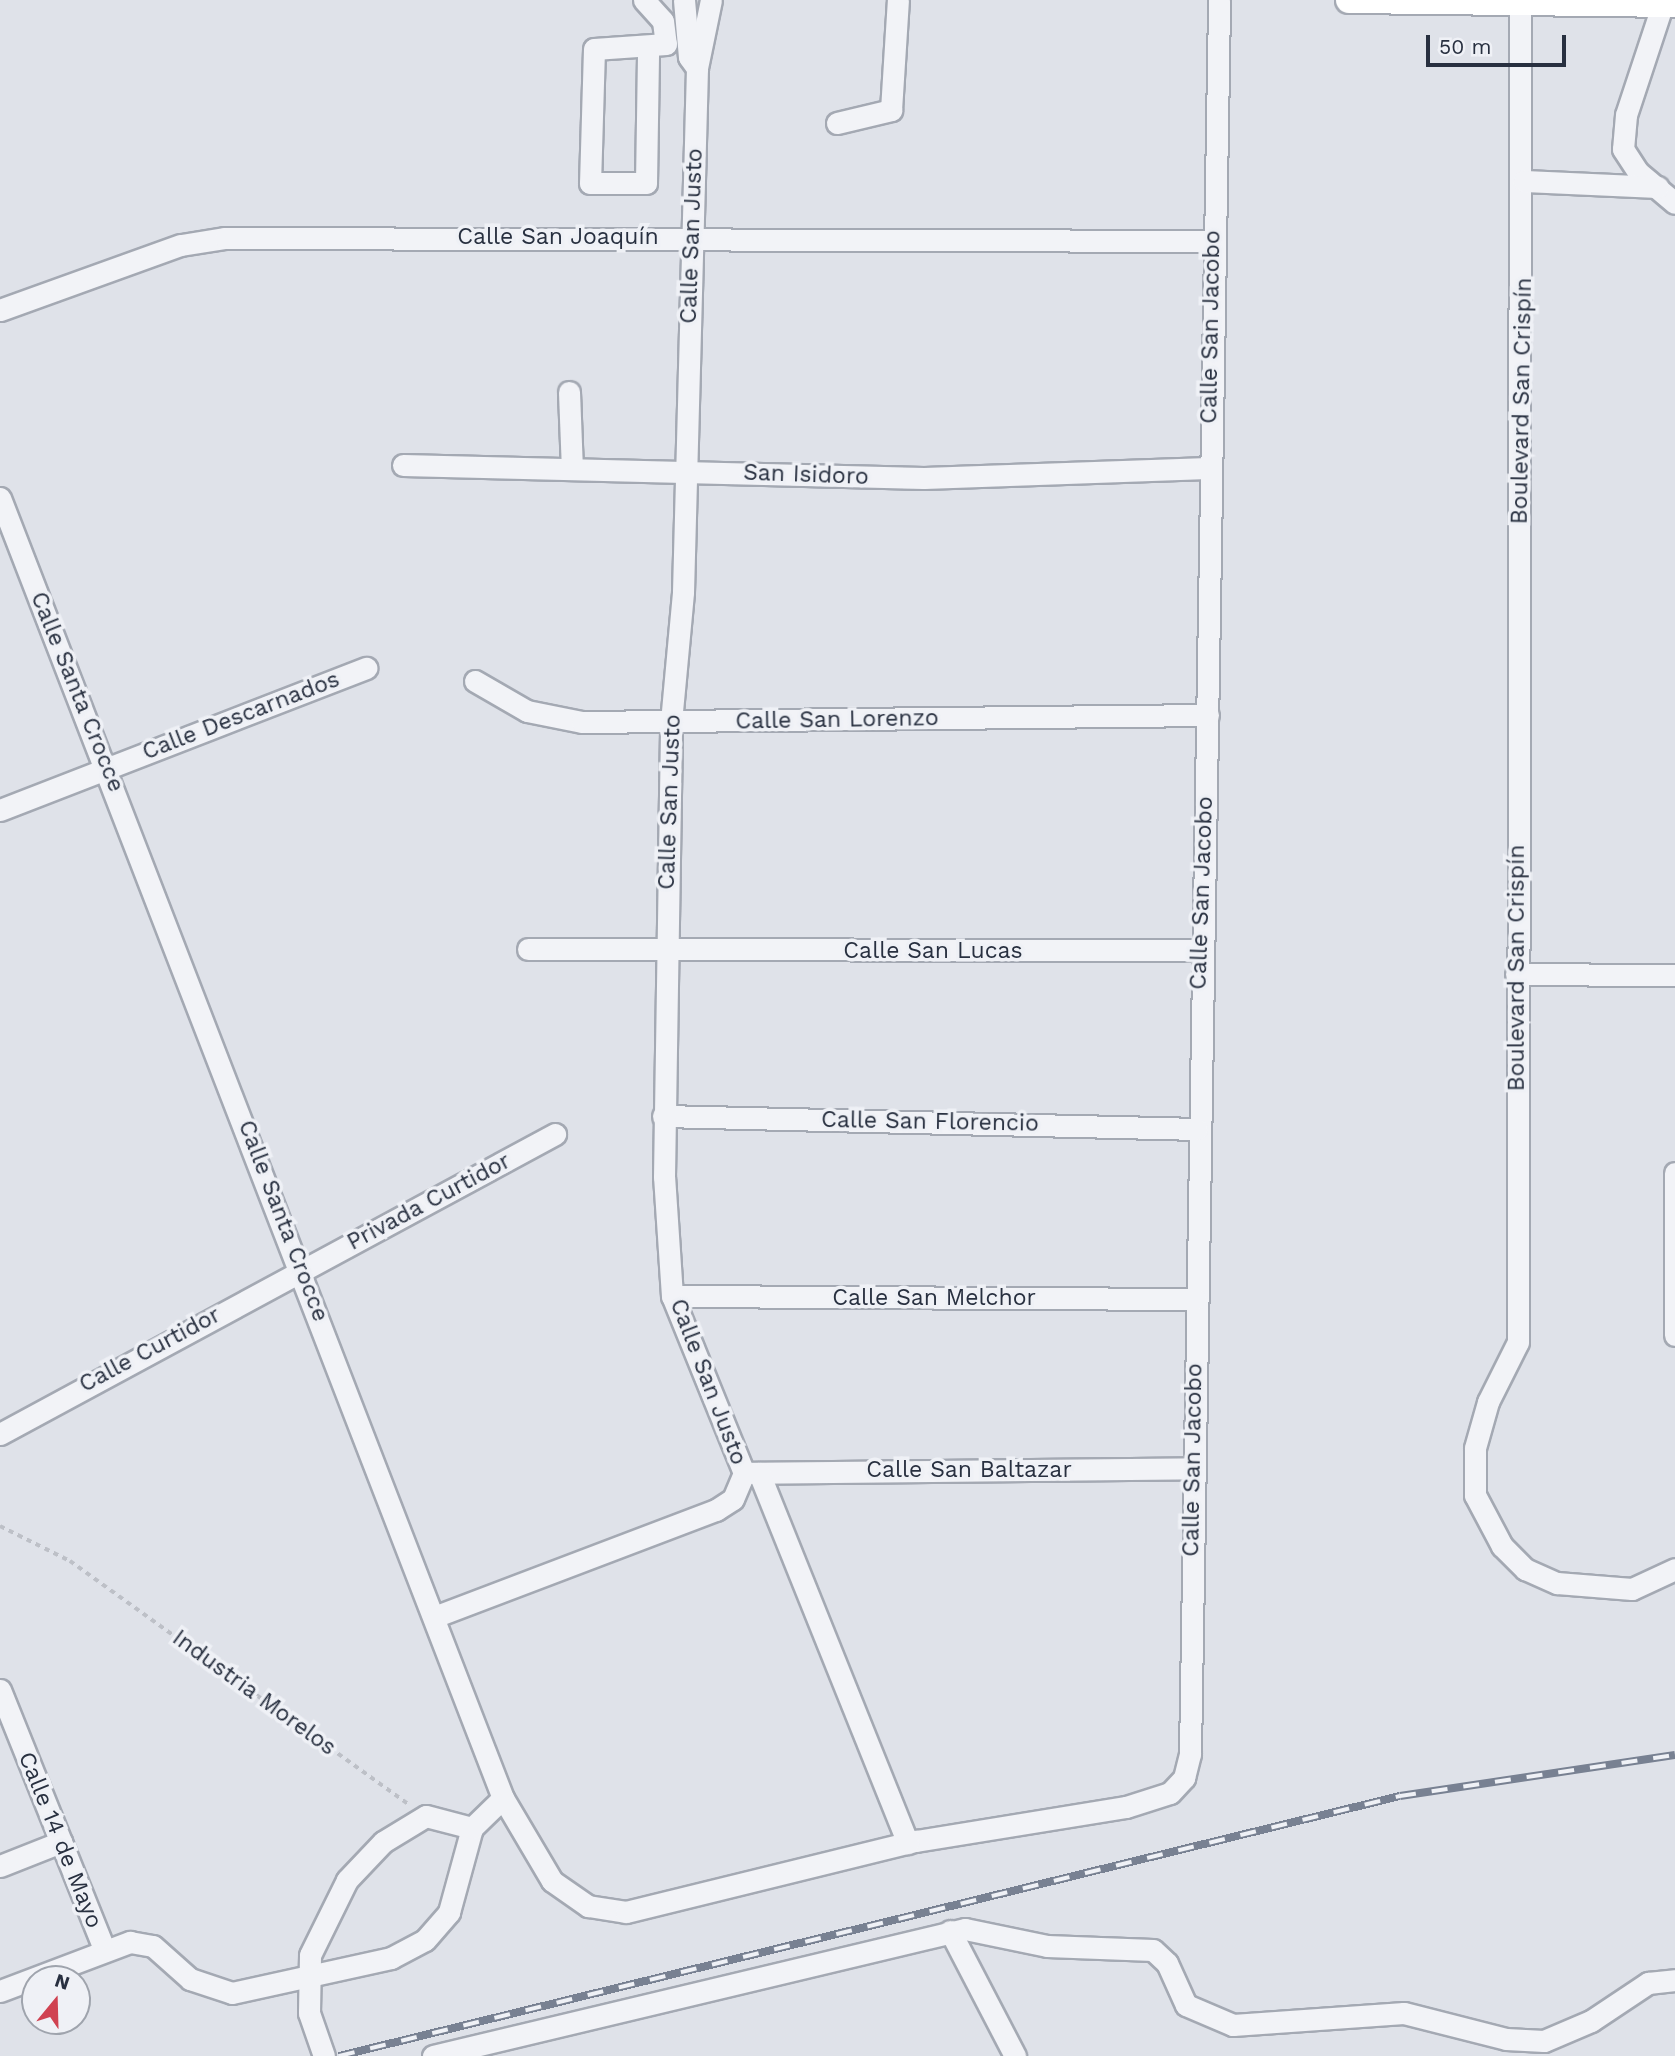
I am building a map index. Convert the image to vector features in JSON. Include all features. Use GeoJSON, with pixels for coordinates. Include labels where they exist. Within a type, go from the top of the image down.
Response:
{"type":"FeatureCollection","features":[{"type":"Feature","properties":{"kind":"main road"},"geometry":{"type":"LineString","coordinates":[[1349,0],[1520,6],[1668,3]]}},
{"type":"Feature","properties":{"kind":"street"},"geometry":{"type":"LineString","coordinates":[[644,0],[667,36],[660,48],[594,49],[590,183],[646,183],[648,50]]}},
{"type":"Feature","properties":{"kind":"street","name":"Calle San Justo"},"geometry":{"type":"LineString","coordinates":[[684,0],[689,57],[697,68]]}},
{"type":"Feature","properties":{"kind":"street","name":"Calle San Justo"},"geometry":{"type":"LineString","coordinates":[[434,1617],[716,1510],[733,1499],[751,1473],[673,1296],[663,1116],[671,722],[687,472],[697,68],[711,0]]}},
{"type":"Feature","properties":{"kind":"street"},"geometry":{"type":"LineString","coordinates":[[836,123],[891,110],[898,0]]}},
{"type":"Feature","properties":{"kind":"street","name":"Calle San Jacobo"},"geometry":{"type":"LineString","coordinates":[[908,1843],[1126,1807],[1180,1785],[1190,1754],[1199,950],[1208,715],[1208,468],[1219,0]]}},
{"type":"Feature","properties":{"kind":"street"},"geometry":{"type":"LineString","coordinates":[[1668,3],[1623,132],[1629,161],[1675,203]]}},
{"type":"Feature","properties":{"kind":"street","name":"Boulevard San Crispín"},"geometry":{"type":"LineString","coordinates":[[1520,6],[1524,181],[1517,974],[1518,1342],[1481,1425],[1475,1495],[1502,1546],[1525,1569],[1557,1583],[1632,1589],[1675,1569]]}},
{"type":"Feature","properties":{"kind":"street"},"geometry":{"type":"LineString","coordinates":[[1524,181],[1660,187]]}},
{"type":"Feature","properties":{"kind":"street","name":"Calle San Joaquín"},"geometry":{"type":"LineString","coordinates":[[0,310],[180,244],[214,239],[693,236],[1212,241]]}},
{"type":"Feature","properties":{"kind":"street"},"geometry":{"type":"LineString","coordinates":[[569,392],[572,469]]}},
{"type":"Feature","properties":{"kind":"street","name":"San Isidoro"},"geometry":{"type":"LineString","coordinates":[[404,465],[924,478],[1208,468]]}},
{"type":"Feature","properties":{"kind":"street","name":"Calle Santa Crocce"},"geometry":{"type":"LineString","coordinates":[[0,498],[303,1269],[503,1798],[552,1881],[604,1911],[626,1912],[908,1843]]}},
{"type":"Feature","properties":{"kind":"street","name":"Calle Descarnados"},"geometry":{"type":"LineString","coordinates":[[0,810],[366,668]]}},
{"type":"Feature","properties":{"kind":"street","name":"Calle San Lorenzo"},"geometry":{"type":"LineString","coordinates":[[475,681],[527,711],[561,720],[671,722],[1208,715]]}},
{"type":"Feature","properties":{"kind":"street","name":"Calle San Lucas"},"geometry":{"type":"LineString","coordinates":[[528,949],[666,952],[1199,950]]}},
{"type":"Feature","properties":{"kind":"street"},"geometry":{"type":"LineString","coordinates":[[1517,974],[1675,975]]}},
{"type":"Feature","properties":{"kind":"street","name":"Calle San Florencio"},"geometry":{"type":"LineString","coordinates":[[663,1116],[1197,1129]]}},
{"type":"Feature","properties":{"kind":"street","name":"Privada Curtidor"},"geometry":{"type":"LineString","coordinates":[[303,1269],[555,1134]]}},
{"type":"Feature","properties":{"kind":"street"},"geometry":{"type":"LineString","coordinates":[[1675,1172],[1675,1335]]}},
{"type":"Feature","properties":{"kind":"street","name":"Calle Curtidor"},"geometry":{"type":"LineString","coordinates":[[0,1434],[303,1269]]}},
{"type":"Feature","properties":{"kind":"street","name":"Calle San Melchor"},"geometry":{"type":"LineString","coordinates":[[673,1296],[1195,1299]]}},
{"type":"Feature","properties":{"kind":"street","name":"Calle San Baltazar"},"geometry":{"type":"LineString","coordinates":[[751,1473],[1194,1468]]}},
{"type":"Feature","properties":{"kind":"street"},"geometry":{"type":"LineString","coordinates":[[751,1473],[908,1843]]}},
{"type":"Feature","properties":{"kind":"street","name":"Calle 14 de Mayo"},"geometry":{"type":"LineString","coordinates":[[0,1690],[9,1740],[61,1842],[105,1951]]}},
{"type":"Feature","properties":{"kind":"street"},"geometry":{"type":"LineString","coordinates":[[0,1991],[105,1951],[143,1942],[190,1979],[232,1993],[307,1981],[391,1958],[425,1940],[458,1894],[472,1828],[503,1798]]}},
{"type":"Feature","properties":{"kind":"street"},"geometry":{"type":"LineString","coordinates":[[321,2051],[309,2013],[307,1981],[310,1955],[347,1880],[383,1842],[426,1816],[472,1828]]}},
{"type":"Feature","properties":{"kind":"street"},"geometry":{"type":"LineString","coordinates":[[0,1866],[61,1842]]}},
{"type":"Feature","properties":{"kind":"street"},"geometry":{"type":"LineString","coordinates":[[433,2056],[954,1938],[973,1929],[1053,1946],[1146,1948],[1167,1963],[1194,2012],[1233,2025],[1404,2013],[1506,2039],[1544,2041],[1591,2021],[1648,1983],[1675,1980]]}},
{"type":"Feature","properties":{"kind":"street"},"geometry":{"type":"LineString","coordinates":[[954,1938],[1015,2056]]}},
{"type":"Feature","properties":{"kind":"path","name":"Industria Morelos"},"geometry":{"type":"LineString","coordinates":[[0,1526],[70,1561],[426,1816]]}},
{"type":"Feature","properties":{"kind":"railway"},"geometry":{"type":"LineString","coordinates":[[339,2056],[1400,1796],[1675,1755]]}}]}
